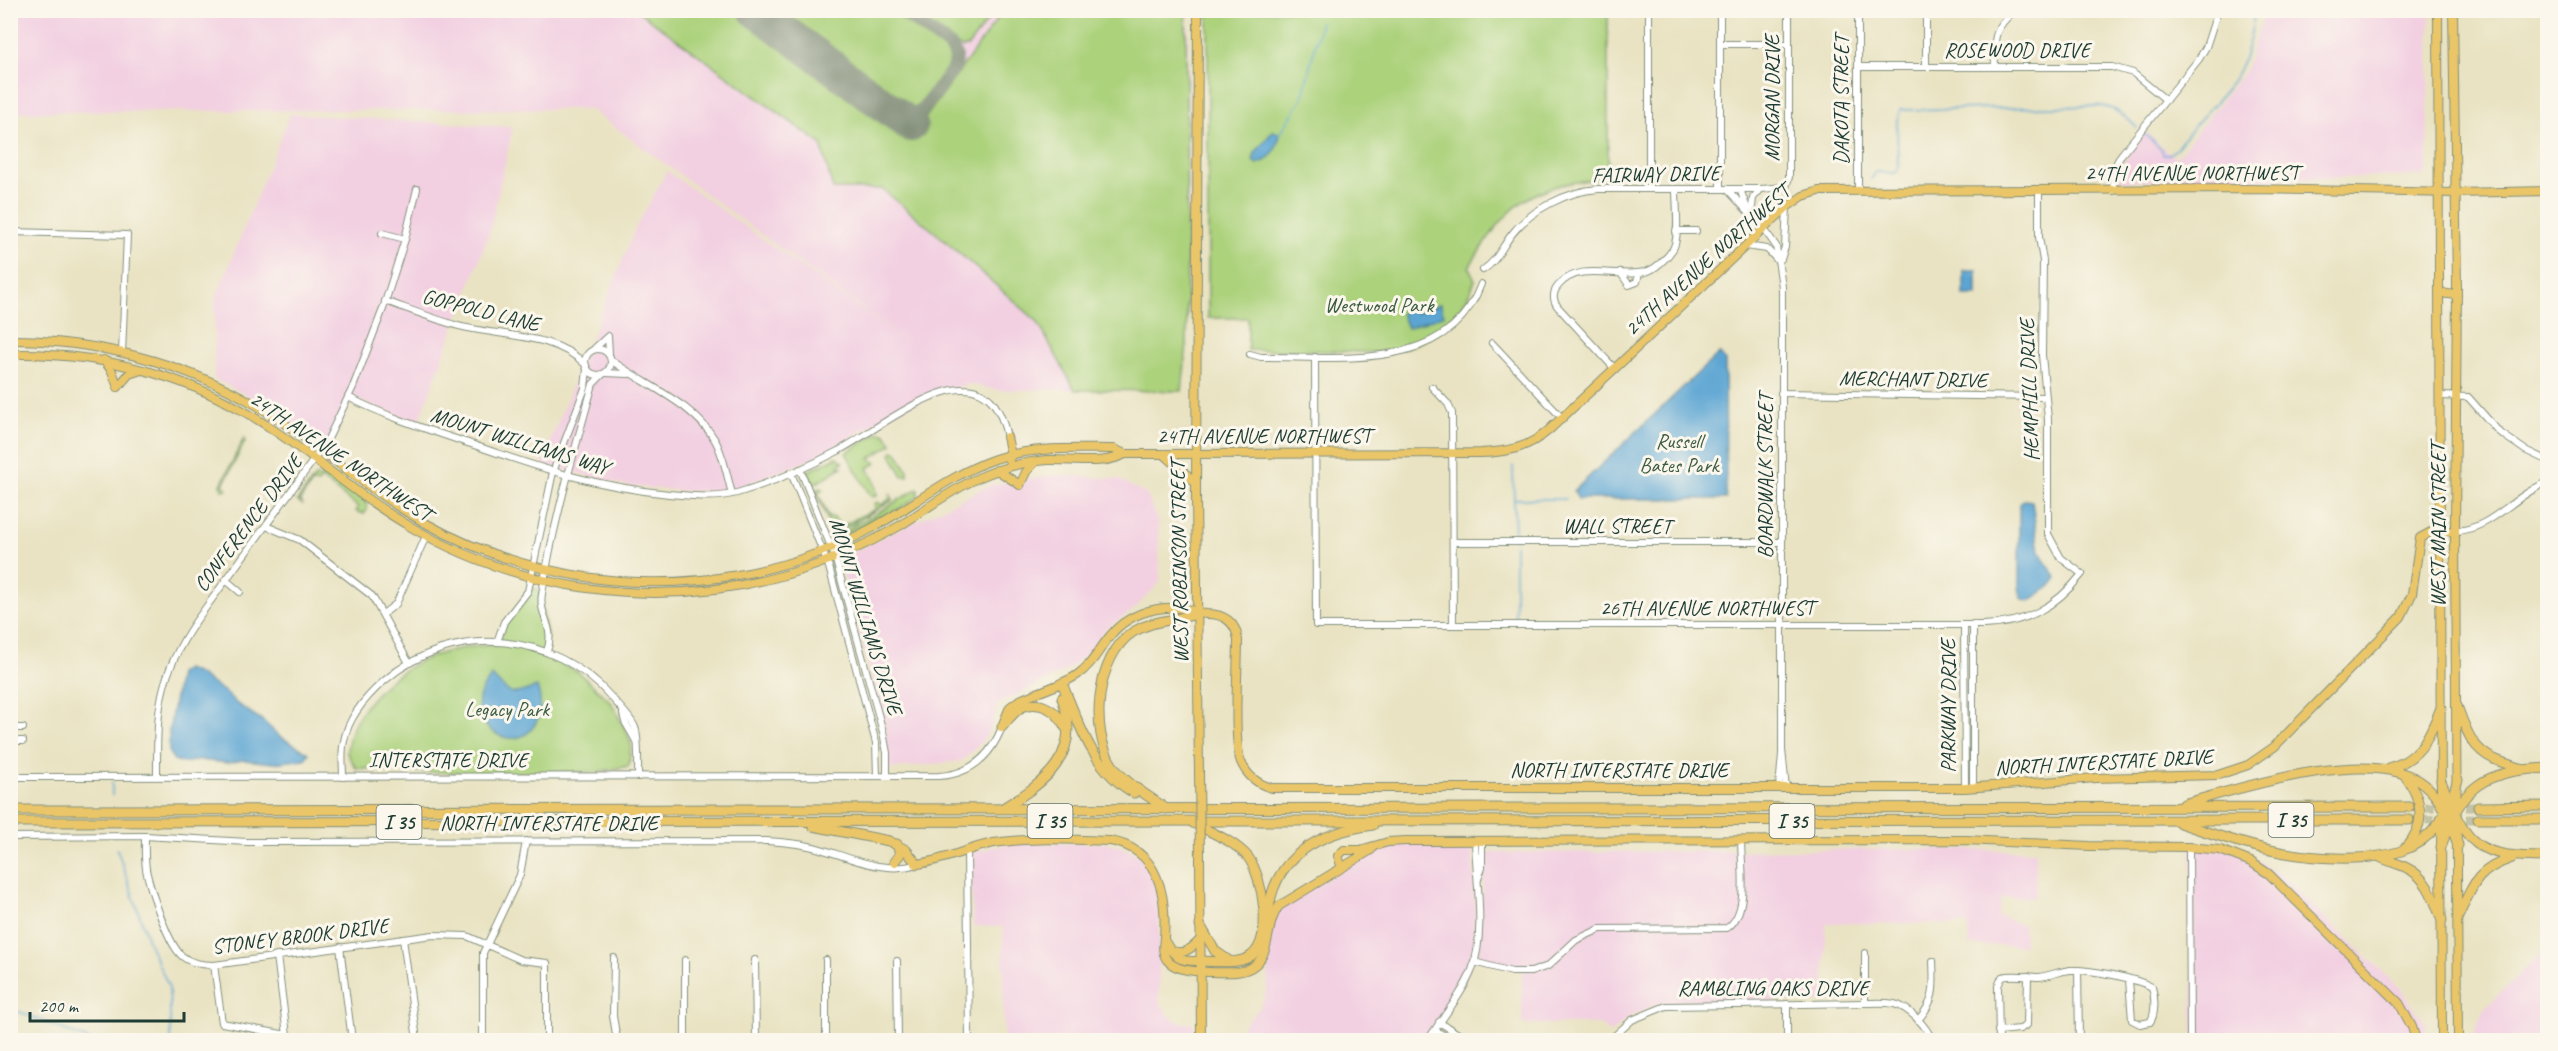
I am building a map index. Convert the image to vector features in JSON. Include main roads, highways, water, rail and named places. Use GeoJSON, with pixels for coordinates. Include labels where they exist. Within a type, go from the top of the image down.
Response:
{"type":"FeatureCollection","features":[{"type":"Feature","properties":{"kind":"highway"},"geometry":{"type":"LineString","coordinates":[[1166,808],[1126,780],[1108,757],[1101,735],[1101,681],[1114,651],[1129,635],[1150,623],[1181,620],[1199,613]]}},
{"type":"Feature","properties":{"kind":"highway"},"geometry":{"type":"LineString","coordinates":[[1059,683],[1090,748],[1106,770],[1129,790],[1166,808]]}},
{"type":"Feature","properties":{"kind":"highway"},"geometry":{"type":"LineString","coordinates":[[1001,809],[1029,793],[1047,778],[1060,759],[1067,733],[1067,714],[1059,683]]}},
{"type":"Feature","properties":{"kind":"highway"},"geometry":{"type":"LineString","coordinates":[[1002,727],[1022,707],[1036,705],[1055,712],[1064,724],[1067,733]]}},
{"type":"Feature","properties":{"kind":"highway"},"geometry":{"type":"LineString","coordinates":[[2457,706],[2467,732],[2480,750],[2492,758],[2521,769]]}},
{"type":"Feature","properties":{"kind":"highway"},"geometry":{"type":"LineString","coordinates":[[2380,769],[2402,763],[2419,752],[2430,736],[2441,708]]}},
{"type":"Feature","properties":{"kind":"highway"},"geometry":{"type":"LineString","coordinates":[[2172,820],[2287,855],[2323,859],[2380,857],[2402,851],[2424,838],[2483,782],[2501,773],[2521,769],[2547,768]]}},
{"type":"Feature","properties":{"kind":"highway"},"geometry":{"type":"LineString","coordinates":[[2172,807],[2252,784],[2307,772],[2380,769],[2403,773],[2424,784],[2468,837],[2484,849],[2514,857],[2547,857]]}},
{"type":"Feature","properties":{"kind":"highway"},"geometry":{"type":"LineString","coordinates":[[2402,851],[2415,836],[2420,816],[2418,796],[2403,773]]}},
{"type":"Feature","properties":{"kind":"highway"},"geometry":{"type":"LineString","coordinates":[[2441,847],[2457,780]]}},
{"type":"Feature","properties":{"kind":"highway"},"geometry":{"type":"LineString","coordinates":[[2441,781],[2458,845]]}},
{"type":"Feature","properties":{"kind":"highway"},"geometry":{"type":"LineString","coordinates":[[2478,807],[2547,806]]}},
{"type":"Feature","properties":{"kind":"highway","name":"I 35"},"geometry":{"type":"LineString","coordinates":[[10,810],[2409,807]]}},
{"type":"Feature","properties":{"kind":"highway"},"geometry":{"type":"LineString","coordinates":[[2478,819],[2547,819]]}},
{"type":"Feature","properties":{"kind":"highway"},"geometry":{"type":"LineString","coordinates":[[1268,929],[1271,901],[1278,880],[1290,862],[1309,845],[1322,838],[1348,830],[1411,820]]}},
{"type":"Feature","properties":{"kind":"highway","name":"I 35"},"geometry":{"type":"LineString","coordinates":[[10,822],[2409,820]]}},
{"type":"Feature","properties":{"kind":"highway"},"geometry":{"type":"LineString","coordinates":[[787,821],[863,834],[897,844],[906,850],[917,864]]}},
{"type":"Feature","properties":{"kind":"highway"},"geometry":{"type":"LineString","coordinates":[[1189,821],[1232,843],[1243,852],[1257,872],[1262,886],[1260,944],[1256,951],[1247,958],[1201,966]]}},
{"type":"Feature","properties":{"kind":"highway"},"geometry":{"type":"LineString","coordinates":[[894,862],[900,854],[897,844]]}},
{"type":"Feature","properties":{"kind":"highway"},"geometry":{"type":"LineString","coordinates":[[2380,857],[2404,866],[2418,875],[2430,891],[2442,920]]}},
{"type":"Feature","properties":{"kind":"highway"},"geometry":{"type":"LineString","coordinates":[[2458,917],[2469,889],[2480,875],[2492,865],[2514,857]]}},
{"type":"Feature","properties":{"kind":"highway"},"geometry":{"type":"LineString","coordinates":[[1200,925],[1215,951],[1230,961]]}},
{"type":"Feature","properties":{"kind":"main road","name":"WEST ROBINSON STREET"},"geometry":{"type":"LineString","coordinates":[[1198,10],[1196,483],[1199,613],[1201,1041]]}},
{"type":"Feature","properties":{"kind":"main road","name":"WEST MAIN STREET"},"geometry":{"type":"LineString","coordinates":[[2438,10],[2442,531],[2441,781]]}},
{"type":"Feature","properties":{"kind":"main road","name":"WEST MAIN STREET"},"geometry":{"type":"LineString","coordinates":[[2453,10],[2457,295],[2455,531],[2457,780]]}},
{"type":"Feature","properties":{"kind":"main road","name":"24TH AVENUE NORTHWEST"},"geometry":{"type":"LineString","coordinates":[[10,340],[61,343],[122,353],[161,363],[199,377],[255,405],[388,500],[425,523],[481,550],[547,570],[625,582],[692,581],[756,571],[823,551],[877,526],[957,476],[997,458],[1030,451],[1114,449],[1125,454],[1453,454],[1514,451],[1541,436],[1787,207],[1803,196],[1819,191],[2259,189],[2347,193],[2456,193],[2547,191]]}},
{"type":"Feature","properties":{"kind":"main road"},"geometry":{"type":"LineString","coordinates":[[2439,294],[2457,295]]}},
{"type":"Feature","properties":{"kind":"main road"},"geometry":{"type":"LineString","coordinates":[[35,354],[65,350],[113,356],[122,353]]}},
{"type":"Feature","properties":{"kind":"main road","name":"24TH AVENUE NORTHWEST"},"geometry":{"type":"LineString","coordinates":[[10,354],[104,360],[143,369],[197,388],[232,404],[272,428],[391,515],[426,536],[466,555],[532,578],[615,592],[687,592],[753,583],[831,559],[883,535],[965,484],[997,470],[1035,462],[1115,460],[1125,454]]}},
{"type":"Feature","properties":{"kind":"main road"},"geometry":{"type":"LineString","coordinates":[[104,360],[114,375],[118,387]]}},
{"type":"Feature","properties":{"kind":"main road"},"geometry":{"type":"LineString","coordinates":[[118,387],[121,364],[126,360],[176,374],[199,377]]}},
{"type":"Feature","properties":{"kind":"main road"},"geometry":{"type":"LineString","coordinates":[[118,387],[129,374],[143,369]]}},
{"type":"Feature","properties":{"kind":"main road"},"geometry":{"type":"LineString","coordinates":[[1007,437],[1017,446],[1030,451]]}},
{"type":"Feature","properties":{"kind":"main road"},"geometry":{"type":"LineString","coordinates":[[965,484],[977,472],[1008,461],[1011,455],[1007,437]]}},
{"type":"Feature","properties":{"kind":"main road"},"geometry":{"type":"LineString","coordinates":[[997,458],[1007,437]]}},
{"type":"Feature","properties":{"kind":"main road"},"geometry":{"type":"LineString","coordinates":[[1020,485],[1014,465],[1017,460],[1055,455],[1075,449]]}},
{"type":"Feature","properties":{"kind":"main road"},"geometry":{"type":"LineString","coordinates":[[1164,454],[1196,483]]}},
{"type":"Feature","properties":{"kind":"main road"},"geometry":{"type":"LineString","coordinates":[[1020,485],[1026,472],[1035,462]]}},
{"type":"Feature","properties":{"kind":"main road"},"geometry":{"type":"LineString","coordinates":[[997,470],[1020,485]]}},
{"type":"Feature","properties":{"kind":"main road"},"geometry":{"type":"LineString","coordinates":[[2442,531],[2455,531]]}},
{"type":"Feature","properties":{"kind":"main road","name":"NORTH INTERSTATE DRIVE"},"geometry":{"type":"LineString","coordinates":[[1002,727],[1010,707],[1018,700],[1059,683],[1085,668],[1110,635],[1135,616],[1157,609],[1182,608],[1222,616],[1236,628],[1239,756],[1248,774],[1266,787],[1278,789],[1969,787],[2096,778],[2208,776],[2229,772],[2254,762],[2281,740],[2397,622],[2412,594],[2420,538],[2427,533],[2442,531]]}},
{"type":"Feature","properties":{"kind":"main road","name":"NORTH INTERSTATE DRIVE"},"geometry":{"type":"LineString","coordinates":[[1342,868],[1338,858],[1341,851],[1394,842],[1966,840],[2089,846],[2189,847],[2230,853],[2251,862],[2269,874],[2399,1003],[2412,1027],[2416,1041]]}},
{"type":"Feature","properties":{"kind":"main road","name":"NORTH INTERSTATE DRIVE"},"geometry":{"type":"LineString","coordinates":[[917,864],[943,860],[992,844],[1018,841],[1110,841],[1131,847],[1148,860],[1159,878],[1163,897],[1163,952],[1170,963],[1181,969],[1201,966]]}},
{"type":"Feature","properties":{"kind":"main road"},"geometry":{"type":"LineString","coordinates":[[2458,845],[2458,1041]]}},
{"type":"Feature","properties":{"kind":"main road","name":"NORTH INTERSTATE DRIVE"},"geometry":{"type":"LineString","coordinates":[[1164,939],[1170,951],[1182,960],[1201,966],[1239,971],[1255,965],[1264,952],[1273,915],[1284,902],[1376,846]]}},
{"type":"Feature","properties":{"kind":"main road"},"geometry":{"type":"LineString","coordinates":[[2441,847],[2442,1041]]}},
{"type":"Feature","properties":{"kind":"main road"},"geometry":{"type":"LineString","coordinates":[[1170,951],[1186,952],[1200,940]]}},
{"type":"Feature","properties":{"kind":"water"},"geometry":{"type":"Polygon","coordinates":[[[1273,131],[1280,134],[1278,144],[1270,157],[1257,164],[1253,161],[1255,153],[1273,131]]]}},
{"type":"Feature","properties":{"kind":"water"},"geometry":{"type":"Polygon","coordinates":[[[1964,270],[1977,270],[1977,296],[1964,296],[1964,270]]]}},
{"type":"Feature","properties":{"kind":"water"},"geometry":{"type":"Polygon","coordinates":[[[1440,304],[1444,315],[1407,328],[1401,313],[1414,308],[1416,313],[1440,304]]]}},
{"type":"Feature","properties":{"kind":"water","name":"Russell Bates Park"},"geometry":{"type":"Polygon","coordinates":[[[1719,353],[1725,360],[1726,499],[1578,499],[1574,491],[1719,353]]]}},
{"type":"Feature","properties":{"kind":"water"},"geometry":{"type":"Polygon","coordinates":[[[2024,500],[2032,501],[2038,545],[2044,560],[2057,578],[2050,587],[2029,601],[2021,598],[2019,587],[2019,512],[2020,504],[2024,500]]]}},
{"type":"Feature","properties":{"kind":"water"},"geometry":{"type":"Polygon","coordinates":[[[186,669],[225,692],[279,736],[309,753],[305,759],[274,763],[243,760],[228,763],[199,760],[184,763],[174,760],[169,753],[169,731],[179,674],[186,669]]]}},
{"type":"Feature","properties":{"kind":"water"},"geometry":{"type":"Polygon","coordinates":[[[492,676],[512,693],[537,687],[540,701],[539,715],[531,730],[519,737],[505,737],[493,732],[483,722],[479,708],[481,693],[492,676]]]}},
{"type":"Feature","properties":{"kind":"waterway"},"geometry":{"type":"LineString","coordinates":[[1323,14],[1324,10]]}},
{"type":"Feature","properties":{"kind":"waterway"},"geometry":{"type":"LineString","coordinates":[[2143,133],[2162,149],[2163,154],[2170,154],[2177,148],[2226,90],[2239,70],[2247,48],[2255,10]]}},
{"type":"Feature","properties":{"kind":"waterway"},"geometry":{"type":"LineString","coordinates":[[1280,134],[1302,99],[1321,22]]}},
{"type":"Feature","properties":{"kind":"waterway"},"geometry":{"type":"LineString","coordinates":[[1871,179],[1876,172],[1895,173],[1898,168],[1897,120],[1900,110],[2101,106],[2117,111],[2137,128]]}},
{"type":"Feature","properties":{"kind":"waterway"},"geometry":{"type":"LineString","coordinates":[[1513,466],[1515,540]]}},
{"type":"Feature","properties":{"kind":"waterway"},"geometry":{"type":"LineString","coordinates":[[1515,499],[1566,499]]}},
{"type":"Feature","properties":{"kind":"waterway"},"geometry":{"type":"LineString","coordinates":[[1515,545],[1515,624]]}},
{"type":"Feature","properties":{"kind":"waterway"},"geometry":{"type":"LineString","coordinates":[[112,782],[112,796]]}},
{"type":"Feature","properties":{"kind":"waterway"},"geometry":{"type":"LineString","coordinates":[[117,849],[150,946],[169,987],[171,1040]]}},
{"type":"Feature","properties":{"kind":"waterway"},"geometry":{"type":"LineString","coordinates":[[10,1008],[89,1040]]}},
{"type":"Feature","properties":{"kind":"tunnel"},"geometry":{"type":"LineString","coordinates":[[2412,807],[2478,807]]}},
{"type":"Feature","properties":{"kind":"tunnel"},"geometry":{"type":"LineString","coordinates":[[2412,820],[2478,819]]}},
{"type":"Feature","properties":{"kind":"park label","name":"Westwood Park"},"geometry":{"type":"Point","coordinates":[1379,305]}},
{"type":"Feature","properties":{"kind":"park label","name":"Legacy Park"},"geometry":{"type":"Point","coordinates":[507,709]}}]}
